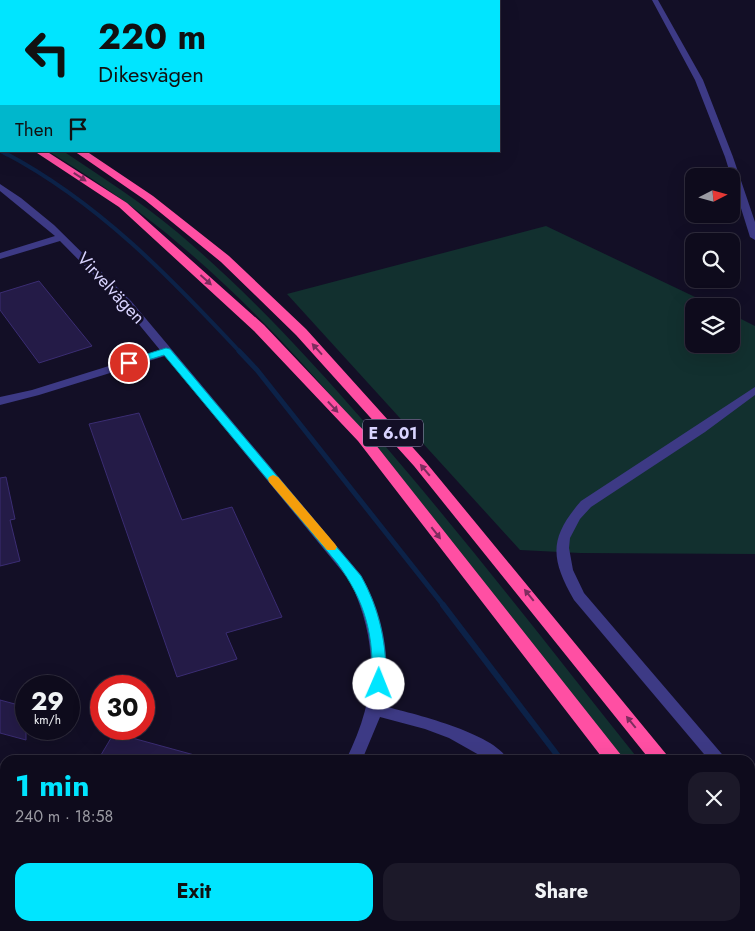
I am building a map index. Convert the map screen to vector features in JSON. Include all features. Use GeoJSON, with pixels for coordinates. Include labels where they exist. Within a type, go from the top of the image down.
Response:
{"type":"FeatureCollection","features":[{"type":"Feature","properties":{"kind":"highway","name":"E 6.01"},"geometry":{"type":"LineString","coordinates":[[41,152],[123,205],[259,328],[363,438],[611,755]]}},
{"type":"Feature","properties":{"kind":"highway","name":"E 6.01"},"geometry":{"type":"LineString","coordinates":[[81,152],[149,198],[225,260],[301,332],[419,462],[658,755]]}},
{"type":"Feature","properties":{"kind":"street"},"geometry":{"type":"LineString","coordinates":[[655,0],[699,80],[729,157],[755,237]]}},
{"type":"Feature","properties":{"kind":"street","name":"Virvelvägen"},"geometry":{"type":"LineString","coordinates":[[0,187],[87,260],[128,303],[166,352],[356,579],[372,614],[380,657],[379,684],[375,710],[357,755]]}},
{"type":"Feature","properties":{"kind":"street"},"geometry":{"type":"LineString","coordinates":[[0,256],[61,237]]}},
{"type":"Feature","properties":{"kind":"street"},"geometry":{"type":"LineString","coordinates":[[0,402],[166,352]]}},
{"type":"Feature","properties":{"kind":"street"},"geometry":{"type":"LineString","coordinates":[[715,755],[579,596],[565,571],[562,555],[562,537],[574,516],[586,504],[755,390]]}},
{"type":"Feature","properties":{"kind":"street"},"geometry":{"type":"LineString","coordinates":[[375,710],[441,726],[472,740],[493,755]]}},
{"type":"Feature","properties":{"kind":"green space"},"geometry":{"type":"Polygon","coordinates":[[[50,152],[64,152],[121,190],[177,232],[228,277],[299,349],[437,507],[635,755],[618,755],[388,463],[283,343],[207,268],[166,233],[79,170],[50,152]]]}},
{"type":"Feature","properties":{"kind":"green space"},"geometry":{"type":"Polygon","coordinates":[[[546,226],[697,298],[685,298],[685,353],[740,353],[740,318],[755,326],[755,554],[580,553],[520,550],[287,294],[546,226]]]}},
{"type":"Feature","properties":{"kind":"building"},"geometry":{"type":"Polygon","coordinates":[[[39,281],[92,346],[39,363],[0,310],[0,293],[39,281]]]}},
{"type":"Feature","properties":{"kind":"building"},"geometry":{"type":"Polygon","coordinates":[[[139,413],[182,520],[232,507],[282,617],[226,633],[237,659],[177,677],[89,424],[139,413]]]}},
{"type":"Feature","properties":{"kind":"building"},"geometry":{"type":"Polygon","coordinates":[[[6,477],[15,519],[10,520],[20,561],[0,566],[0,478],[6,477]]]}},
{"type":"Feature","properties":{"kind":"building"},"geometry":{"type":"Polygon","coordinates":[[[0,700],[15,704],[15,737],[0,733],[0,700]]]}},
{"type":"Feature","properties":{"kind":"building"},"geometry":{"type":"Polygon","coordinates":[[[110,740],[140,740],[194,755],[101,755],[110,740]]]}},
{"type":"Feature","properties":{"kind":"waterway"},"geometry":{"type":"LineString","coordinates":[[2,152],[7,155]]}},
{"type":"Feature","properties":{"kind":"waterway"},"geometry":{"type":"LineString","coordinates":[[5,153],[71,194],[102,218],[187,296],[240,352]]}},
{"type":"Feature","properties":{"kind":"waterway"},"geometry":{"type":"LineString","coordinates":[[239,351],[257,370],[444,606]]}},
{"type":"Feature","properties":{"kind":"waterway"},"geometry":{"type":"LineString","coordinates":[[443,605],[557,755]]}},
{"type":"Feature","properties":{"kind":"slow traffic"},"geometry":{"type":"LineString","coordinates":[[273,479],[331,547]]}},
{"type":"Feature","properties":{"kind":"route"},"geometry":{"type":"LineString","coordinates":[[129,363],[166,352],[356,579],[366,598],[377,634],[380,657],[379,684]]}}]}
